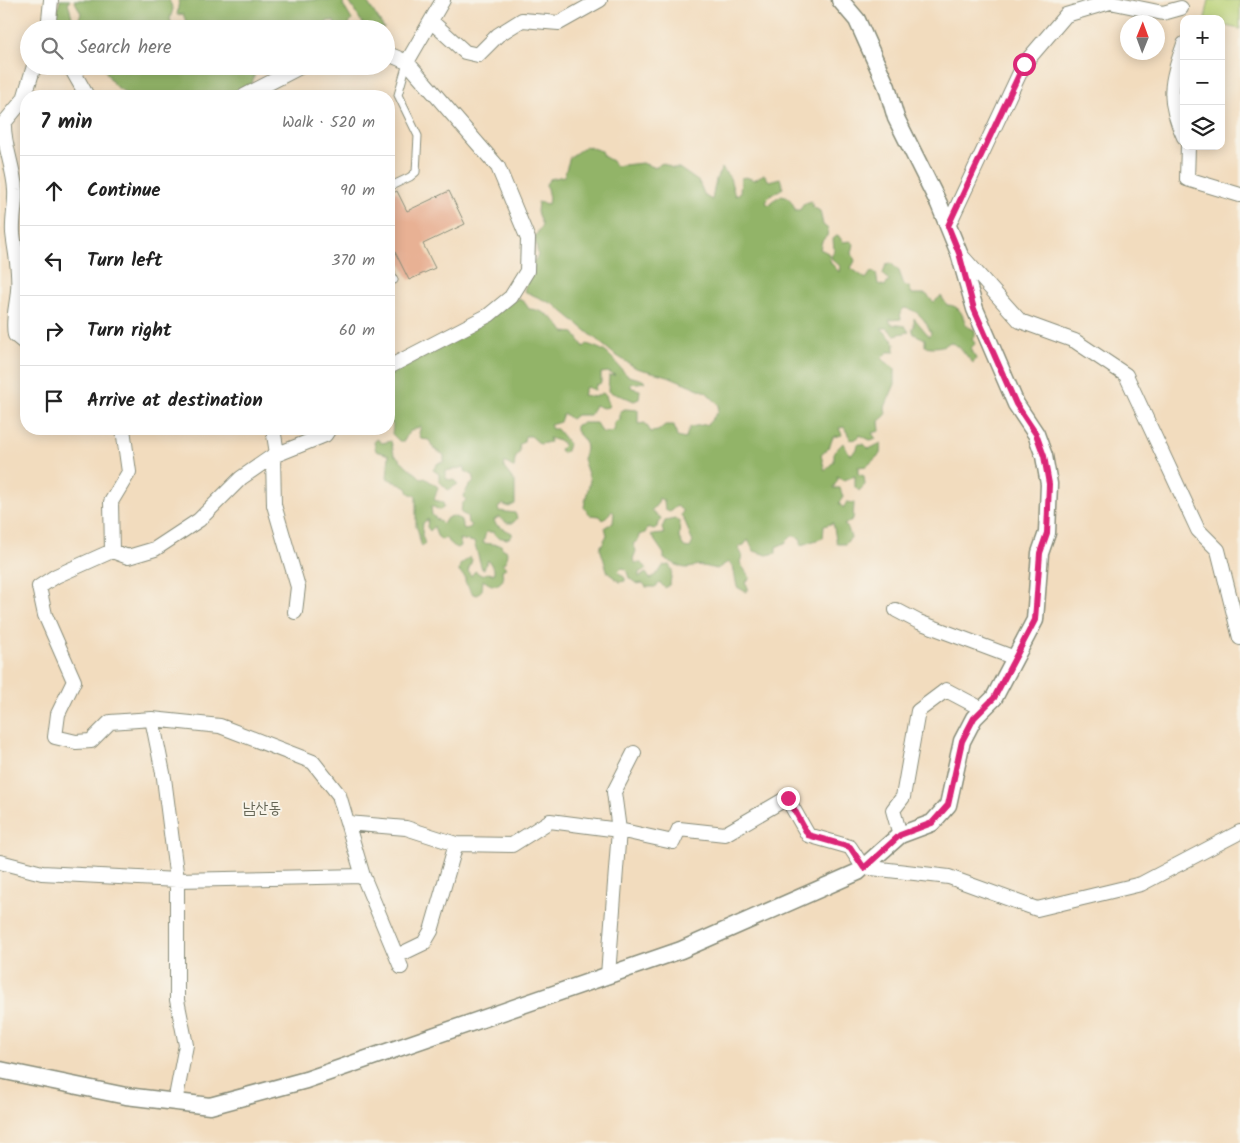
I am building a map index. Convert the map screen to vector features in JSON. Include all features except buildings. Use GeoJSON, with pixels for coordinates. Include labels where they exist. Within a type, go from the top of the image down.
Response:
{"type":"FeatureCollection","features":[{"type":"Feature","properties":{"kind":"street"},"geometry":{"type":"LineString","coordinates":[[49,20],[51,0]]}},
{"type":"Feature","properties":{"kind":"street"},"geometry":{"type":"LineString","coordinates":[[407,62],[443,0]]}},
{"type":"Feature","properties":{"kind":"street"},"geometry":{"type":"LineString","coordinates":[[431,21],[465,52],[478,55],[498,35],[522,20],[559,23],[600,0]]}},
{"type":"Feature","properties":{"kind":"street"},"geometry":{"type":"LineString","coordinates":[[0,1070],[126,1096],[210,1106],[306,1080],[681,950],[858,872],[900,835],[932,823],[948,805],[962,741],[974,718],[994,698],[1035,620],[1040,553],[1047,533],[1049,484],[1044,456],[1036,434],[1016,404],[974,309],[959,253],[948,226],[896,118],[887,87],[857,20],[840,0]]}},
{"type":"Feature","properties":{"kind":"street"},"geometry":{"type":"LineString","coordinates":[[948,226],[1024,64],[1066,15],[1110,2],[1163,13],[1182,9]]}},
{"type":"Feature","properties":{"kind":"street"},"geometry":{"type":"LineString","coordinates":[[1180,55],[1171,81],[1174,115],[1180,128]]}},
{"type":"Feature","properties":{"kind":"street"},"geometry":{"type":"LineString","coordinates":[[395,57],[407,62],[498,167],[528,239],[527,271],[511,297],[489,316],[395,363]]}},
{"type":"Feature","properties":{"kind":"street"},"geometry":{"type":"LineString","coordinates":[[27,90],[31,75]]}},
{"type":"Feature","properties":{"kind":"street"},"geometry":{"type":"LineString","coordinates":[[75,75],[84,90]]}},
{"type":"Feature","properties":{"kind":"street"},"geometry":{"type":"LineString","coordinates":[[256,90],[285,75]]}},
{"type":"Feature","properties":{"kind":"street"},"geometry":{"type":"LineString","coordinates":[[20,104],[4,122],[3,134],[11,160],[15,191],[13,231],[18,267],[18,290],[13,323],[15,335],[20,339]]}},
{"type":"Feature","properties":{"kind":"street"},"geometry":{"type":"LineString","coordinates":[[1188,150],[1187,179],[1240,195]]}},
{"type":"Feature","properties":{"kind":"street"},"geometry":{"type":"LineString","coordinates":[[959,253],[1020,321],[1075,340],[1126,375],[1198,530],[1218,550],[1240,638]]}},
{"type":"Feature","properties":{"kind":"street"},"geometry":{"type":"LineString","coordinates":[[112,551],[111,502],[129,472],[124,435]]}},
{"type":"Feature","properties":{"kind":"street"},"geometry":{"type":"LineString","coordinates":[[274,435],[277,453],[241,478],[199,520],[155,549],[128,557],[112,551],[56,576],[39,587],[45,615],[74,681],[58,714],[55,737],[76,742],[91,741],[110,722],[152,719],[220,726],[313,762],[339,795],[363,876],[399,962],[424,943],[431,931],[456,844]]}},
{"type":"Feature","properties":{"kind":"street"},"geometry":{"type":"LineString","coordinates":[[273,456],[325,435]]}},
{"type":"Feature","properties":{"kind":"street"},"geometry":{"type":"LineString","coordinates":[[273,456],[274,505],[298,587],[295,612]]}},
{"type":"Feature","properties":{"kind":"street"},"geometry":{"type":"LineString","coordinates":[[896,610],[919,622],[1015,658]]}},
{"type":"Feature","properties":{"kind":"street"},"geometry":{"type":"LineString","coordinates":[[900,835],[893,810],[903,797],[918,711],[946,690],[982,709]]}},
{"type":"Feature","properties":{"kind":"street"},"geometry":{"type":"LineString","coordinates":[[152,719],[164,778],[177,880],[177,1000],[186,1045],[175,1102]]}},
{"type":"Feature","properties":{"kind":"street"},"geometry":{"type":"LineString","coordinates":[[608,975],[619,830],[614,792],[634,754]]}},
{"type":"Feature","properties":{"kind":"street"},"geometry":{"type":"LineString","coordinates":[[348,823],[406,828],[456,844],[512,845],[550,821],[619,830],[673,842],[678,829],[725,834],[788,798],[808,835],[850,847],[864,868]]}},
{"type":"Feature","properties":{"kind":"street"},"geometry":{"type":"LineString","coordinates":[[864,868],[949,877],[1037,909],[1141,884],[1240,832]]}},
{"type":"Feature","properties":{"kind":"street"},"geometry":{"type":"LineString","coordinates":[[0,862],[42,873],[177,880],[363,876]]}},
{"type":"Feature","properties":{"kind":"lane"},"geometry":{"type":"LineString","coordinates":[[395,185],[416,172],[418,136],[398,95],[407,62]]}},
{"type":"Feature","properties":{"kind":"green space"},"geometry":{"type":"Polygon","coordinates":[[[60,0],[70,0],[68,3],[72,17],[71,20],[58,20],[56,16],[60,0]]]}},
{"type":"Feature","properties":{"kind":"green space"},"geometry":{"type":"Polygon","coordinates":[[[74,0],[169,0],[173,9],[170,20],[78,20],[81,13],[74,0]]]}},
{"type":"Feature","properties":{"kind":"green space"},"geometry":{"type":"Polygon","coordinates":[[[179,0],[344,0],[343,5],[352,20],[185,20],[183,14],[177,15],[179,0]]]}},
{"type":"Feature","properties":{"kind":"green space"},"geometry":{"type":"Polygon","coordinates":[[[348,0],[366,0],[379,20],[360,20],[348,0]]]}},
{"type":"Feature","properties":{"kind":"green space"},"geometry":{"type":"Polygon","coordinates":[[[1209,0],[1240,0],[1240,29],[1225,26],[1225,15],[1206,15],[1209,0]]]}},
{"type":"Feature","properties":{"kind":"green space"},"geometry":{"type":"Polygon","coordinates":[[[108,75],[255,75],[252,83],[245,90],[121,90],[114,85],[108,75]]]}},
{"type":"Feature","properties":{"kind":"green space"},"geometry":{"type":"Polygon","coordinates":[[[586,146],[601,151],[603,156],[612,161],[615,166],[642,163],[654,167],[663,163],[672,168],[679,168],[699,182],[705,196],[712,200],[716,179],[722,168],[730,178],[735,196],[740,193],[741,178],[746,177],[754,180],[764,174],[769,181],[780,178],[783,188],[768,197],[766,203],[770,205],[772,201],[782,195],[791,201],[795,210],[800,210],[803,204],[811,201],[813,207],[820,211],[823,225],[828,229],[827,236],[822,241],[820,249],[828,253],[831,263],[839,272],[840,266],[831,258],[834,250],[833,239],[838,235],[843,242],[850,241],[854,244],[852,253],[855,261],[851,268],[866,279],[871,272],[876,273],[878,284],[885,286],[889,281],[883,274],[886,264],[891,263],[899,271],[904,285],[909,287],[912,294],[926,294],[934,302],[941,296],[947,305],[951,305],[960,311],[966,326],[975,330],[975,336],[972,338],[975,344],[971,348],[976,359],[973,363],[959,347],[950,342],[938,347],[925,346],[925,339],[914,334],[912,329],[914,318],[929,336],[931,333],[921,316],[909,309],[904,308],[900,313],[901,319],[889,320],[891,324],[905,326],[909,332],[894,335],[887,328],[881,328],[895,343],[894,352],[888,352],[881,358],[895,369],[895,384],[885,407],[886,415],[879,421],[880,431],[872,433],[876,439],[870,440],[860,435],[856,439],[851,440],[844,427],[839,428],[842,435],[833,437],[829,448],[821,455],[825,471],[834,461],[834,452],[843,443],[850,455],[857,449],[858,444],[864,444],[869,449],[881,443],[880,454],[867,466],[858,467],[858,474],[864,476],[865,485],[859,491],[855,487],[855,476],[844,480],[837,476],[838,479],[833,488],[840,488],[843,497],[839,503],[843,508],[847,502],[854,503],[853,519],[844,525],[848,528],[851,538],[845,544],[837,544],[833,523],[824,526],[823,538],[801,545],[801,539],[793,535],[785,543],[776,547],[776,553],[767,555],[754,551],[748,540],[744,545],[738,547],[742,555],[740,563],[750,578],[745,583],[748,588],[746,592],[737,587],[733,566],[728,562],[717,569],[697,565],[684,568],[664,559],[664,554],[651,535],[664,534],[662,528],[665,521],[675,519],[680,521],[679,538],[684,547],[690,548],[693,542],[681,515],[683,511],[677,506],[670,511],[665,510],[664,501],[659,498],[658,503],[651,511],[661,518],[658,526],[654,529],[648,527],[645,533],[639,535],[638,540],[633,544],[636,551],[633,559],[635,563],[641,563],[646,567],[646,570],[639,572],[639,577],[646,573],[650,579],[663,566],[669,565],[672,570],[670,584],[665,588],[660,583],[655,587],[646,587],[643,583],[637,584],[629,578],[626,569],[622,568],[618,572],[625,578],[625,581],[620,582],[608,573],[600,548],[607,535],[605,527],[613,523],[614,513],[612,511],[603,520],[600,516],[590,515],[584,507],[590,480],[583,459],[586,449],[585,441],[576,431],[576,425],[596,423],[603,433],[614,431],[614,422],[620,419],[620,411],[625,409],[638,410],[638,424],[645,423],[651,432],[658,431],[665,425],[674,425],[677,437],[685,439],[690,427],[708,424],[718,412],[719,405],[706,392],[668,376],[636,368],[614,354],[555,305],[524,291],[531,265],[538,256],[535,237],[542,225],[537,212],[538,202],[548,204],[549,198],[546,184],[550,179],[564,176],[570,157],[586,146]]]}},
{"type":"Feature","properties":{"kind":"green space"},"geometry":{"type":"Polygon","coordinates":[[[518,298],[529,309],[534,309],[549,316],[558,323],[564,332],[574,333],[584,347],[587,344],[599,348],[611,357],[627,375],[645,382],[630,384],[632,388],[640,390],[639,399],[634,401],[608,391],[609,376],[615,375],[608,372],[601,373],[601,383],[596,385],[595,390],[586,387],[583,395],[595,397],[602,393],[606,395],[609,407],[603,408],[595,405],[590,415],[576,415],[571,419],[563,413],[560,422],[550,425],[552,429],[557,429],[569,444],[567,450],[562,453],[560,449],[564,445],[562,442],[549,438],[550,442],[540,444],[531,436],[525,436],[524,441],[519,445],[520,451],[515,459],[514,468],[505,462],[504,468],[515,482],[515,504],[509,507],[502,504],[498,508],[499,511],[515,513],[517,518],[513,523],[507,523],[499,517],[494,520],[496,525],[512,533],[512,536],[507,539],[497,537],[493,532],[486,532],[483,543],[501,545],[507,551],[506,562],[502,563],[506,568],[502,570],[503,580],[493,585],[483,580],[482,590],[477,595],[473,594],[465,582],[465,577],[459,572],[460,565],[470,557],[472,560],[468,571],[471,576],[475,571],[481,575],[487,573],[494,574],[494,569],[488,560],[484,569],[482,569],[474,542],[459,539],[461,546],[456,548],[445,538],[442,540],[437,536],[434,526],[430,531],[427,527],[428,519],[423,523],[422,535],[425,544],[422,546],[416,527],[416,496],[409,493],[407,488],[387,478],[389,455],[376,451],[374,442],[377,439],[382,443],[391,441],[394,454],[421,479],[425,478],[438,487],[434,500],[443,502],[444,507],[440,510],[431,506],[432,515],[443,524],[447,518],[452,516],[460,519],[464,529],[470,528],[471,525],[468,523],[467,516],[461,513],[462,504],[466,500],[464,496],[468,487],[473,483],[474,476],[465,471],[465,467],[446,471],[446,479],[454,480],[458,484],[448,490],[439,481],[439,474],[433,470],[438,463],[444,462],[444,455],[434,449],[429,440],[421,439],[419,433],[421,426],[409,432],[404,441],[399,441],[393,435],[395,435],[395,368],[518,298]]]}},
{"type":"Feature","properties":{"kind":"district","name":"남산동"},"geometry":{"type":"Point","coordinates":[262,808]}},
{"type":"Feature","properties":{"kind":"route"},"geometry":{"type":"LineString","coordinates":[[788,798],[808,835],[850,847],[864,868],[900,835],[932,823],[948,805],[962,741],[974,718],[994,698],[1035,620],[1040,553],[1047,533],[1049,484],[1044,456],[1036,434],[1016,404],[974,309],[959,253],[948,226],[1024,64]]}}]}
